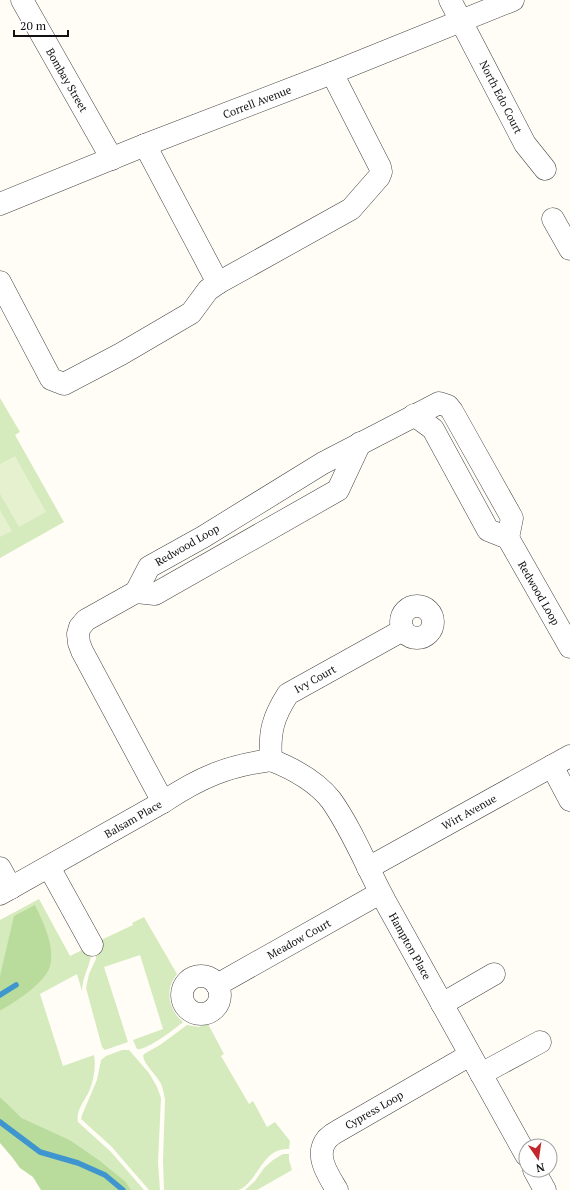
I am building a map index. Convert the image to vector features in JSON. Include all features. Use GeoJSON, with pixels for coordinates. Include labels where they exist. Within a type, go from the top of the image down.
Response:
{"type":"FeatureCollection","features":[{"type":"Feature","properties":{"kind":"street","name":"Bombay Street"},"geometry":{"type":"LineString","coordinates":[[22,0],[112,159]]}},
{"type":"Feature","properties":{"kind":"street","name":"North Edo Court"},"geometry":{"type":"LineString","coordinates":[[450,0],[525,144],[545,169]]}},
{"type":"Feature","properties":{"kind":"street","name":"Correll Avenue"},"geometry":{"type":"LineString","coordinates":[[0,204],[145,145],[332,73],[513,0]]}},
{"type":"Feature","properties":{"kind":"street"},"geometry":{"type":"LineString","coordinates":[[0,282],[51,380],[64,384],[191,313],[208,290],[218,283],[351,209],[379,177],[381,172],[380,167],[332,73]]}},
{"type":"Feature","properties":{"kind":"street"},"geometry":{"type":"LineString","coordinates":[[145,145],[218,283]]}},
{"type":"Feature","properties":{"kind":"street"},"geometry":{"type":"LineString","coordinates":[[553,218],[570,249]]}},
{"type":"Feature","properties":{"kind":"street","name":"Redwood Loop"},"geometry":{"type":"LineString","coordinates":[[136,592],[149,567],[203,537],[324,463],[414,415],[433,429],[488,530],[508,538],[570,647]]}},
{"type":"Feature","properties":{"kind":"street"},"geometry":{"type":"LineString","coordinates":[[163,802],[78,643],[80,627],[86,620],[136,592],[155,594],[338,490],[360,443]]}},
{"type":"Feature","properties":{"kind":"street","name":"Ivy Court"},"geometry":{"type":"LineString","coordinates":[[272,760],[270,742],[272,726],[279,708],[288,694],[403,630]]}},
{"type":"Feature","properties":{"kind":"street","name":"Balsam Place"},"geometry":{"type":"LineString","coordinates":[[6,891],[163,802],[188,786],[217,772],[245,764],[272,760]]}},
{"type":"Feature","properties":{"kind":"street","name":"Hampton Place"},"geometry":{"type":"LineString","coordinates":[[272,760],[289,767],[314,783],[330,800],[343,819],[380,893],[518,1141]]}},
{"type":"Feature","properties":{"kind":"street"},"geometry":{"type":"LineString","coordinates":[[561,761],[570,800]]}},
{"type":"Feature","properties":{"kind":"street","name":"Wirt Avenue"},"geometry":{"type":"LineString","coordinates":[[368,868],[561,761]]}},
{"type":"Feature","properties":{"kind":"street"},"geometry":{"type":"LineString","coordinates":[[49,867],[92,945]]}},
{"type":"Feature","properties":{"kind":"street"},"geometry":{"type":"LineString","coordinates":[[0,868],[6,891]]}},
{"type":"Feature","properties":{"kind":"street","name":"Meadow Court"},"geometry":{"type":"LineString","coordinates":[[217,985],[380,893]]}},
{"type":"Feature","properties":{"kind":"street"},"geometry":{"type":"LineString","coordinates":[[442,1004],[494,974]]}},
{"type":"Feature","properties":{"kind":"street"},"geometry":{"type":"LineString","coordinates":[[481,1074],[540,1042]]}},
{"type":"Feature","properties":{"kind":"street","name":"Cypress Loop"},"geometry":{"type":"LineString","coordinates":[[337,1190],[325,1170],[322,1161],[322,1148],[328,1138],[470,1055]]}},
{"type":"Feature","properties":{"kind":"street"},"geometry":{"type":"LineString","coordinates":[[539,1178],[546,1190]]}},
{"type":"Feature","properties":{"kind":"green space"},"geometry":{"type":"Polygon","coordinates":[[[0,398],[20,432],[15,435],[64,522],[0,558],[0,398]]]}},
{"type":"Feature","properties":{"kind":"green space"},"geometry":{"type":"Polygon","coordinates":[[[15,456],[46,512],[19,527],[0,494],[0,464],[15,456]]]}},
{"type":"Feature","properties":{"kind":"green space"},"geometry":{"type":"Polygon","coordinates":[[[0,510],[12,531],[0,537],[0,510]]]}},
{"type":"Feature","properties":{"kind":"green space"},"geometry":{"type":"Polygon","coordinates":[[[39,899],[70,956],[82,950],[85,954],[91,950],[90,959],[82,985],[82,991],[77,974],[40,994],[63,1066],[94,1055],[95,1068],[93,1081],[79,1109],[77,1118],[78,1122],[111,1152],[144,1190],[131,1190],[126,1182],[99,1160],[70,1140],[22,1118],[0,1097],[0,1011],[37,985],[1,974],[0,976],[0,920],[39,899]]]}},
{"type":"Feature","properties":{"kind":"green space"},"geometry":{"type":"Polygon","coordinates":[[[35,905],[48,936],[50,945],[51,961],[49,969],[34,987],[0,1011],[0,976],[14,916],[35,905]]]}},
{"type":"Feature","properties":{"kind":"green space"},"geometry":{"type":"Polygon","coordinates":[[[144,917],[177,974],[170,987],[169,993],[174,1012],[183,1022],[147,1047],[137,1049],[133,1040],[163,1029],[140,955],[104,967],[128,1042],[105,1050],[102,1047],[86,988],[89,974],[96,959],[95,948],[103,943],[101,940],[133,925],[132,923],[144,917]]]}},
{"type":"Feature","properties":{"kind":"green space"},"geometry":{"type":"Polygon","coordinates":[[[208,1024],[224,1054],[221,1056],[249,1104],[253,1101],[267,1127],[275,1122],[290,1141],[289,1149],[280,1150],[272,1154],[266,1159],[251,1180],[238,1190],[164,1190],[163,1161],[165,1100],[161,1084],[144,1060],[143,1056],[187,1025],[199,1027],[208,1024]]]}},
{"type":"Feature","properties":{"kind":"green space"},"geometry":{"type":"Polygon","coordinates":[[[122,1050],[129,1050],[149,1073],[161,1098],[158,1162],[160,1190],[149,1190],[111,1146],[81,1119],[97,1080],[101,1060],[106,1056],[122,1050]]]}},
{"type":"Feature","properties":{"kind":"green space"},"geometry":{"type":"Polygon","coordinates":[[[0,1097],[22,1118],[70,1140],[99,1160],[126,1182],[131,1190],[41,1190],[33,1177],[20,1168],[0,1143],[0,1097]]]}},
{"type":"Feature","properties":{"kind":"green space"},"geometry":{"type":"Polygon","coordinates":[[[283,1154],[289,1154],[292,1170],[257,1190],[245,1190],[255,1181],[264,1168],[283,1154]]]}},
{"type":"Feature","properties":{"kind":"waterway"},"geometry":{"type":"LineString","coordinates":[[0,995],[16,985]]}},
{"type":"Feature","properties":{"kind":"waterway"},"geometry":{"type":"LineString","coordinates":[[0,1122],[40,1152],[78,1163],[105,1175],[123,1190]]}}]}
